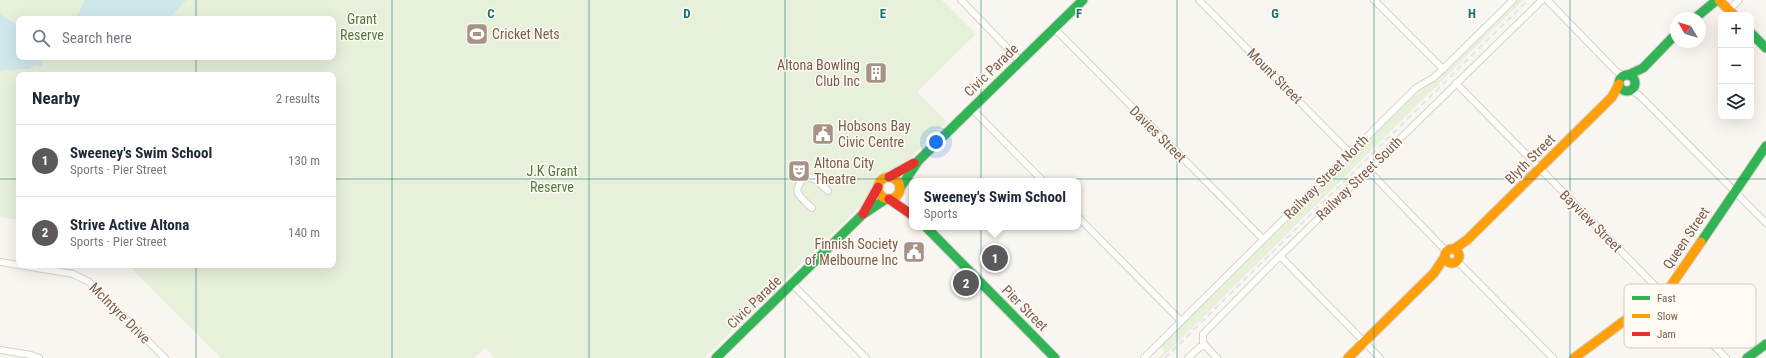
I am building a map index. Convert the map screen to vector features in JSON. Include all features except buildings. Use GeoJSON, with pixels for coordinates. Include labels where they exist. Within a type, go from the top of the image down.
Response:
{"type":"FeatureCollection","features":[{"type":"Feature","properties":{"kind":"street"},"geometry":{"type":"LineString","coordinates":[[961,0],[1020,61]]}},
{"type":"Feature","properties":{"kind":"street","name":"Civic Parade"},"geometry":{"type":"LineString","coordinates":[[900,190],[906,176],[919,160],[1083,0]]}},
{"type":"Feature","properties":{"kind":"street","name":"Mount Street"},"geometry":{"type":"LineString","coordinates":[[1199,0],[1350,153]]}},
{"type":"Feature","properties":{"kind":"street"},"geometry":{"type":"LineString","coordinates":[[1374,0],[1443,69]]}},
{"type":"Feature","properties":{"kind":"street","name":"Railway Street North"},"geometry":{"type":"LineString","coordinates":[[1144,358],[1416,88],[1433,78],[1443,69],[1513,0]]}},
{"type":"Feature","properties":{"kind":"street","name":"Railway Street South"},"geometry":{"type":"LineString","coordinates":[[1205,346],[1202,340],[1203,334],[1280,256],[1542,0]]}},
{"type":"Feature","properties":{"kind":"street"},"geometry":{"type":"LineString","coordinates":[[1547,0],[1766,223]]}},
{"type":"Feature","properties":{"kind":"street"},"geometry":{"type":"LineString","coordinates":[[1696,12],[1707,0]]}},
{"type":"Feature","properties":{"kind":"street"},"geometry":{"type":"LineString","coordinates":[[1703,12],[1718,0],[1732,12],[1739,0]]}},
{"type":"Feature","properties":{"kind":"street","name":"Davies Street"},"geometry":{"type":"LineString","coordinates":[[1054,28],[1263,239]]}},
{"type":"Feature","properties":{"kind":"street"},"geometry":{"type":"LineString","coordinates":[[1754,36],[1766,48]]}},
{"type":"Feature","properties":{"kind":"street"},"geometry":{"type":"LineString","coordinates":[[1626,81],[1643,68],[1670,40]]}},
{"type":"Feature","properties":{"kind":"street","name":"Blyth Street"},"geometry":{"type":"LineString","coordinates":[[1348,358],[1540,169],[1626,81]]}},
{"type":"Feature","properties":{"kind":"street","name":"Bayview Street"},"geometry":{"type":"LineString","coordinates":[[1456,83],[1654,284]]}},
{"type":"Feature","properties":{"kind":"street"},"geometry":{"type":"LineString","coordinates":[[972,108],[1040,178]]}},
{"type":"Feature","properties":{"kind":"street","name":"Queen Street"},"geometry":{"type":"LineString","coordinates":[[1671,284],[1681,272],[1766,146]]}},
{"type":"Feature","properties":{"kind":"street","name":"Civic Parade"},"geometry":{"type":"LineString","coordinates":[[889,177],[919,160]]}},
{"type":"Feature","properties":{"kind":"street"},"geometry":{"type":"LineString","coordinates":[[1368,170],[1553,358]]}},
{"type":"Feature","properties":{"kind":"street"},"geometry":{"type":"LineString","coordinates":[[812,208],[799,196],[796,191],[798,185],[805,177],[815,179],[828,191]]}},
{"type":"Feature","properties":{"kind":"street"},"geometry":{"type":"LineString","coordinates":[[909,205],[896,180],[889,177],[881,181],[878,187],[879,193],[909,211]]}},
{"type":"Feature","properties":{"kind":"street","name":"Civic Parade"},"geometry":{"type":"LineString","coordinates":[[862,215],[878,187]]}},
{"type":"Feature","properties":{"kind":"street"},"geometry":{"type":"LineString","coordinates":[[887,199],[897,196],[900,190]]}},
{"type":"Feature","properties":{"kind":"street","name":"Civic Parade"},"geometry":{"type":"LineString","coordinates":[[716,358],[862,215],[887,199]]}},
{"type":"Feature","properties":{"kind":"street"},"geometry":{"type":"LineString","coordinates":[[1081,219],[1181,321]]}},
{"type":"Feature","properties":{"kind":"street","name":"Pier Street"},"geometry":{"type":"LineString","coordinates":[[929,230],[1055,358]]}},
{"type":"Feature","properties":{"kind":"street"},"geometry":{"type":"LineString","coordinates":[[1280,256],[1380,358]]}},
{"type":"Feature","properties":{"kind":"street","name":"McIntyre Drive"},"geometry":{"type":"LineString","coordinates":[[0,262],[16,265]]}},
{"type":"Feature","properties":{"kind":"street","name":"McIntyre Drive"},"geometry":{"type":"LineString","coordinates":[[36,268],[73,274],[89,282],[165,358]]}},
{"type":"Feature","properties":{"kind":"street"},"geometry":{"type":"LineString","coordinates":[[792,284],[866,358]]}},
{"type":"Feature","properties":{"kind":"street","name":"Queen Street"},"geometry":{"type":"LineString","coordinates":[[1574,358],[1624,321]]}},
{"type":"Feature","properties":{"kind":"street"},"geometry":{"type":"LineString","coordinates":[[1747,358],[1766,344]]}},
{"type":"Feature","properties":{"kind":"street"},"geometry":{"type":"LineString","coordinates":[[1188,358],[1200,347],[1205,346],[1217,358]]}},
{"type":"Feature","properties":{"kind":"street","name":"Bayview Street"},"geometry":{"type":"LineString","coordinates":[[1716,348],[1726,358]]}},
{"type":"Feature","properties":{"kind":"street"},"geometry":{"type":"LineString","coordinates":[[0,350],[31,355],[39,358]]}},
{"type":"Feature","properties":{"kind":"green space","name":"J.K Grant Reserve"},"geometry":{"type":"Polygon","coordinates":[[[0,0],[942,0],[976,34],[917,92],[947,122],[900,168],[884,172],[876,180],[868,199],[704,358],[495,358],[485,348],[474,358],[221,358],[131,268],[336,268],[336,72],[16,72],[16,220],[0,217],[0,71],[30,69],[44,63],[44,60],[336,60],[336,16],[16,16],[16,24],[0,14],[0,0]]]}},
{"type":"Feature","properties":{"kind":"green space"},"geometry":{"type":"Polygon","coordinates":[[[1518,0],[1523,0],[1162,358],[1158,358],[1165,351],[1160,346],[1228,281],[1262,245],[1411,98],[1440,77],[1518,0]]]}},
{"type":"Feature","properties":{"kind":"water"},"geometry":{"type":"Polygon","coordinates":[[[85,0],[186,0],[171,16],[77,16],[85,0]]]}},
{"type":"Feature","properties":{"kind":"water"},"geometry":{"type":"Polygon","coordinates":[[[0,14],[16,24],[16,60],[43,60],[42,66],[35,66],[30,69],[0,71],[0,14]]]}},
{"type":"Feature","properties":{"kind":"railway"},"geometry":{"type":"LineString","coordinates":[[1165,358],[1528,0]]}},
{"type":"Feature","properties":{"kind":"traffic: fast"},"geometry":{"type":"LineString","coordinates":[[900,188],[919,160],[1083,0]]}},
{"type":"Feature","properties":{"kind":"traffic: fast"},"geometry":{"type":"LineString","coordinates":[[1702,12],[1717,0]]}},
{"type":"Feature","properties":{"kind":"traffic: fast"},"geometry":{"type":"LineString","coordinates":[[1754,36],[1766,48]]}},
{"type":"Feature","properties":{"kind":"traffic: fast"},"geometry":{"type":"LineString","coordinates":[[1628,75],[1643,68],[1670,40]]}},
{"type":"Feature","properties":{"kind":"traffic: fast"},"geometry":{"type":"LineString","coordinates":[[1627,75],[1634,80],[1635,83],[1630,90],[1627,91],[1620,86],[1619,83],[1624,76],[1627,75]]}},
{"type":"Feature","properties":{"kind":"traffic: fast"},"geometry":{"type":"LineString","coordinates":[[1701,242],[1766,146]]}},
{"type":"Feature","properties":{"kind":"traffic: fast"},"geometry":{"type":"LineString","coordinates":[[716,358],[862,215],[886,199]]}},
{"type":"Feature","properties":{"kind":"traffic: fast"},"geometry":{"type":"LineString","coordinates":[[929,230],[1055,358]]}},
{"type":"Feature","properties":{"kind":"traffic: fast"},"geometry":{"type":"LineString","coordinates":[[1747,358],[1766,344]]}},
{"type":"Feature","properties":{"kind":"traffic: slow"},"geometry":{"type":"LineString","coordinates":[[1719,0],[1731,12]]}},
{"type":"Feature","properties":{"kind":"traffic: slow"},"geometry":{"type":"LineString","coordinates":[[1454,249],[1467,240],[1612,97],[1619,84]]}},
{"type":"Feature","properties":{"kind":"traffic: slow"},"geometry":{"type":"LineString","coordinates":[[889,177],[897,180],[900,188],[897,196],[889,199],[881,196],[878,188],[881,180],[889,177]]}},
{"type":"Feature","properties":{"kind":"traffic: slow"},"geometry":{"type":"LineString","coordinates":[[1672,284],[1701,242]]}},
{"type":"Feature","properties":{"kind":"traffic: slow"},"geometry":{"type":"LineString","coordinates":[[1449,249],[1455,249],[1459,253],[1459,256],[1459,259],[1455,263],[1449,263],[1445,259],[1445,253],[1449,249]]}},
{"type":"Feature","properties":{"kind":"traffic: slow"},"geometry":{"type":"LineString","coordinates":[[1348,358],[1434,273],[1444,258]]}},
{"type":"Feature","properties":{"kind":"traffic: slow"},"geometry":{"type":"LineString","coordinates":[[1574,358],[1624,321]]}},
{"type":"Feature","properties":{"kind":"traffic: jam"},"geometry":{"type":"LineString","coordinates":[[889,177],[914,163]]}},
{"type":"Feature","properties":{"kind":"traffic: jam"},"geometry":{"type":"LineString","coordinates":[[863,214],[878,187]]}},
{"type":"Feature","properties":{"kind":"traffic: jam"},"geometry":{"type":"LineString","coordinates":[[889,199],[909,213]]}},
{"type":"Feature","properties":{"kind":"place","name":"Cricket Nets"},"geometry":{"type":"Point","coordinates":[477,34]}},
{"type":"Feature","properties":{"kind":"place","name":"Altona Bowling Club Inc"},"geometry":{"type":"Point","coordinates":[876,73]}},
{"type":"Feature","properties":{"kind":"place","name":"Hobsons Bay Civic Centre"},"geometry":{"type":"Point","coordinates":[823,134]}},
{"type":"Feature","properties":{"kind":"place","name":"Altona City Theatre"},"geometry":{"type":"Point","coordinates":[799,171]}},
{"type":"Feature","properties":{"kind":"place","name":"Finnish Society of Melbourne Inc"},"geometry":{"type":"Point","coordinates":[914,252]}},
{"type":"Feature","properties":{"kind":"place","name":"Sweeney's Swim School"},"geometry":{"type":"Point","coordinates":[995,258]}},
{"type":"Feature","properties":{"kind":"place","name":"Strive Active Altona"},"geometry":{"type":"Point","coordinates":[966,283]}},
{"type":"Feature","properties":{"kind":"park label","name":"Grant Reserve"},"geometry":{"type":"Point","coordinates":[362,28]}}]}
